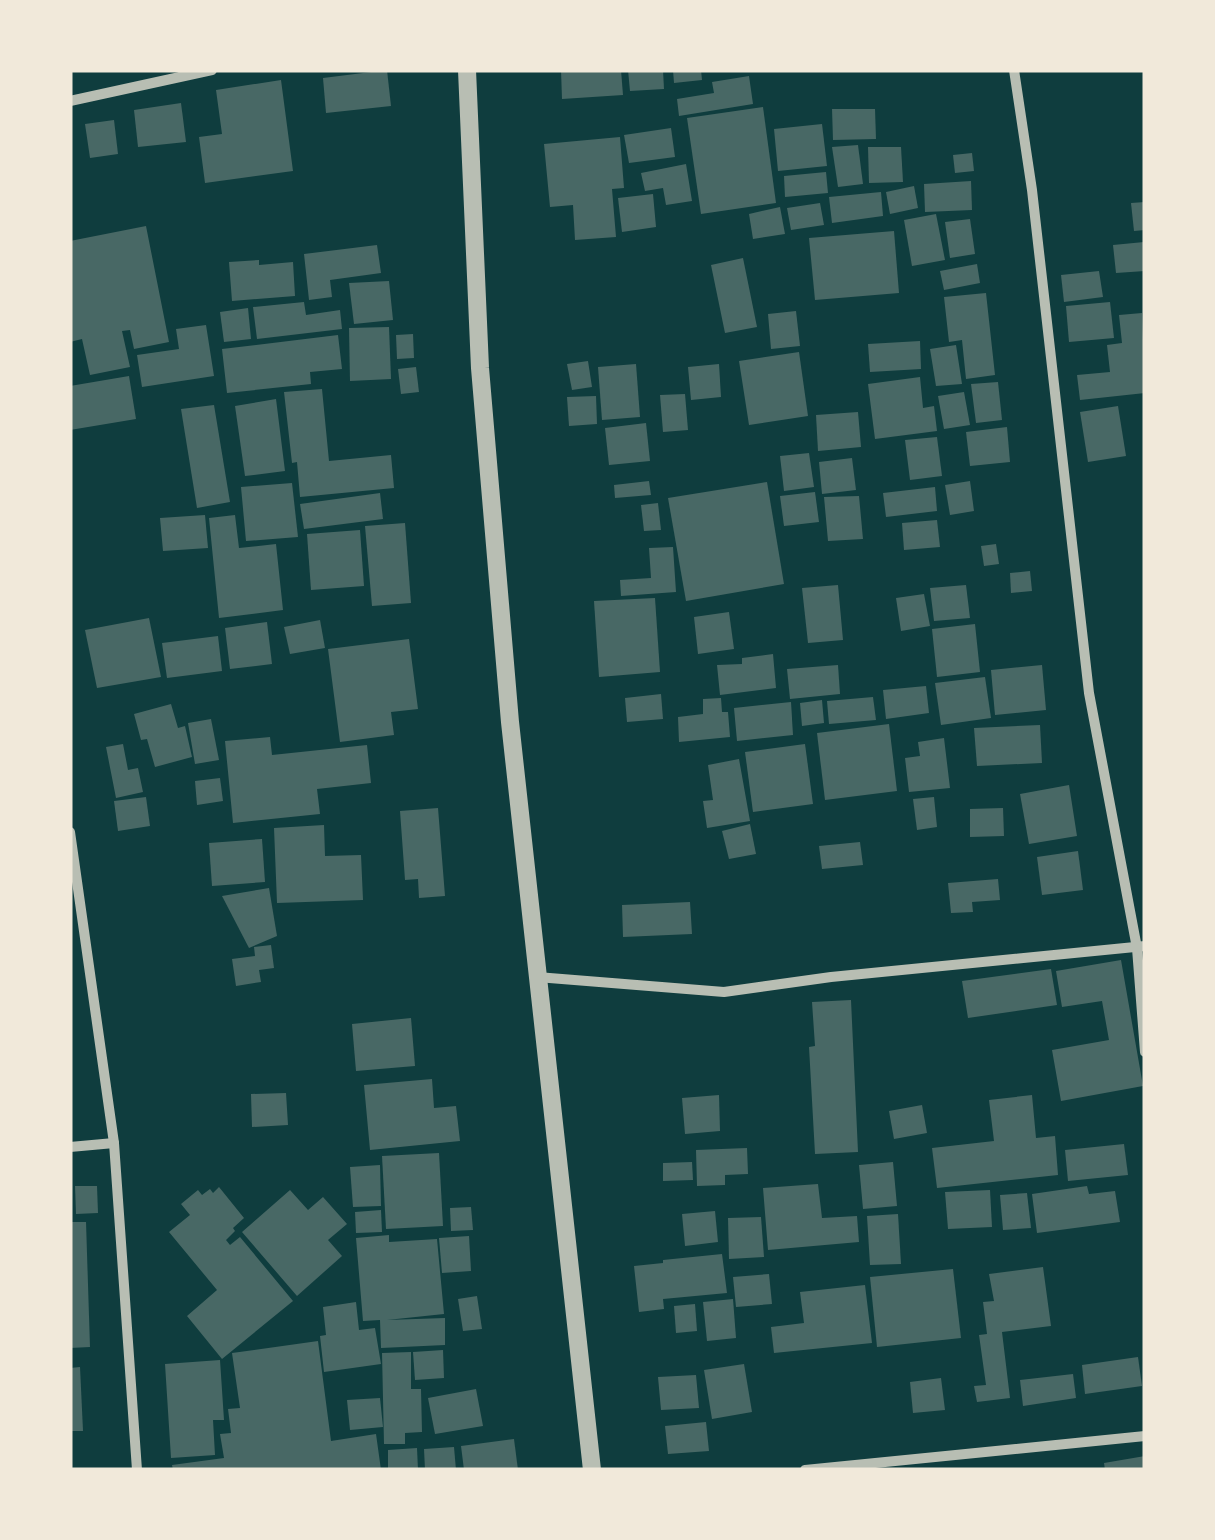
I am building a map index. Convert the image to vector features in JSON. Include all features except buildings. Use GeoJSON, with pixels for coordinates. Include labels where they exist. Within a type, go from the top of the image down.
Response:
{"type":"FeatureCollection","features":[{"type":"Feature","properties":{"kind":"street"},"geometry":{"type":"LineString","coordinates":[[70,101],[212,70]]}},
{"type":"Feature","properties":{"kind":"street"},"geometry":{"type":"LineString","coordinates":[[467,70],[482,388],[510,722],[592,1470]]}},
{"type":"Feature","properties":{"kind":"street"},"geometry":{"type":"LineString","coordinates":[[1014,70],[1032,190],[1089,693],[1141,947],[1145,1052]]}},
{"type":"Feature","properties":{"kind":"street"},"geometry":{"type":"LineString","coordinates":[[70,832],[114,1143],[137,1470]]}},
{"type":"Feature","properties":{"kind":"street"},"geometry":{"type":"LineString","coordinates":[[537,977],[724,992],[960,963],[1141,947]]}},
{"type":"Feature","properties":{"kind":"street"},"geometry":{"type":"LineString","coordinates":[[70,1147],[114,1143]]}},
{"type":"Feature","properties":{"kind":"street"},"geometry":{"type":"LineString","coordinates":[[805,1470],[1145,1436]]}}]}
